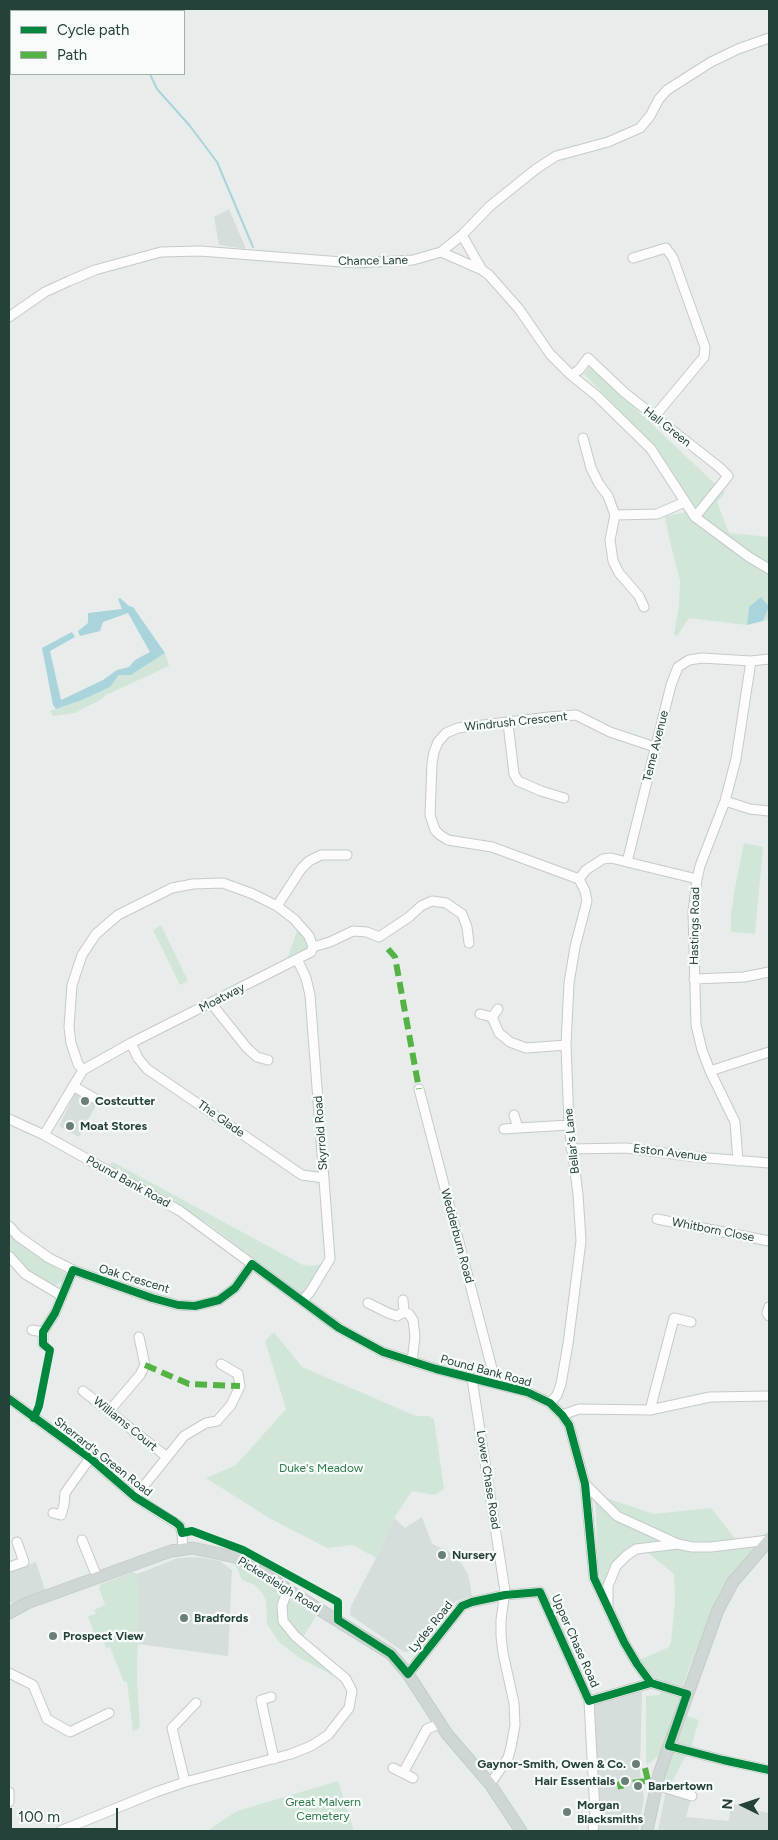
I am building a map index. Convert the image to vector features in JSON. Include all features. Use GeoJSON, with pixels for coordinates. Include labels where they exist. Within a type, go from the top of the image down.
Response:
{"type":"FeatureCollection","features":[{"type":"Feature","properties":{"kind":"main road"},"geometry":{"type":"LineString","coordinates":[[647,1831],[656,1785],[718,1610],[733,1582],[769,1540]]}},
{"type":"Feature","properties":{"kind":"main road","name":"Pickersleigh Road"},"geometry":{"type":"LineString","coordinates":[[9,1613],[27,1603],[151,1557],[183,1548],[202,1549],[235,1557],[251,1564],[288,1590],[391,1654],[408,1674],[439,1724],[490,1784],[521,1831]]}},
{"type":"Feature","properties":{"kind":"street","name":"Chance Lane"},"geometry":{"type":"LineString","coordinates":[[9,317],[45,292],[69,281],[114,264],[161,252],[200,251],[355,263],[413,260],[441,252],[462,235],[490,206],[549,160],[556,156],[608,142],[640,128],[650,116],[658,99],[679,81],[711,62],[769,38]]}},
{"type":"Feature","properties":{"kind":"street","name":"Hall Green"},"geometry":{"type":"LineString","coordinates":[[462,235],[482,270]]}},
{"type":"Feature","properties":{"kind":"street"},"geometry":{"type":"LineString","coordinates":[[633,258],[666,248],[673,258],[705,347],[704,357],[654,417]]}},
{"type":"Feature","properties":{"kind":"street","name":"Hall Green"},"geometry":{"type":"LineString","coordinates":[[441,252],[482,270],[501,287],[550,354],[571,375],[597,396],[651,449],[695,516],[749,557],[769,569]]}},
{"type":"Feature","properties":{"kind":"street","name":"Hall Green"},"geometry":{"type":"LineString","coordinates":[[571,375],[579,370],[588,358],[625,393],[728,476],[695,516]]}},
{"type":"Feature","properties":{"kind":"street"},"geometry":{"type":"LineString","coordinates":[[583,438],[591,468],[608,496],[614,515],[610,540],[613,562],[624,579],[639,596],[644,607]]}},
{"type":"Feature","properties":{"kind":"street"},"geometry":{"type":"LineString","coordinates":[[614,515],[657,514],[685,502]]}},
{"type":"Feature","properties":{"kind":"street"},"geometry":{"type":"LineString","coordinates":[[639,596],[646,589]]}},
{"type":"Feature","properties":{"kind":"street","name":"Teme Avenue"},"geometry":{"type":"LineString","coordinates":[[628,862],[670,685],[678,666],[689,660],[702,658],[725,661],[769,659]]}},
{"type":"Feature","properties":{"kind":"street","name":"Hastings Road"},"geometry":{"type":"LineString","coordinates":[[738,1161],[735,1122],[710,1071],[702,1050],[696,1025],[693,912],[697,879],[705,852],[725,801],[736,759],[751,661]]}},
{"type":"Feature","properties":{"kind":"street","name":"Windrush Crescent"},"geometry":{"type":"LineString","coordinates":[[578,879],[492,847],[448,840],[435,830],[430,815],[432,763],[438,742],[446,733],[458,728],[576,715],[610,732],[655,747]]}},
{"type":"Feature","properties":{"kind":"street"},"geometry":{"type":"LineString","coordinates":[[508,723],[514,774],[518,782],[564,798]]}},
{"type":"Feature","properties":{"kind":"street"},"geometry":{"type":"LineString","coordinates":[[725,801],[750,809],[769,811]]}},
{"type":"Feature","properties":{"kind":"street"},"geometry":{"type":"LineString","coordinates":[[277,906],[301,869],[309,861],[321,855],[347,855]]}},
{"type":"Feature","properties":{"kind":"street"},"geometry":{"type":"LineString","coordinates":[[578,879],[586,870],[602,858],[611,858],[697,879]]}},
{"type":"Feature","properties":{"kind":"street","name":"Bellar's Lane"},"geometry":{"type":"LineString","coordinates":[[550,1403],[557,1395],[562,1384],[581,1241],[578,1194],[569,1125],[566,1045],[569,983],[575,947],[587,901],[585,891],[578,879]]}},
{"type":"Feature","properties":{"kind":"street"},"geometry":{"type":"LineString","coordinates":[[83,1070],[78,1064],[71,1043],[69,1027],[72,985],[82,955],[96,934],[112,919],[154,896],[172,888],[193,884],[223,883],[253,894],[277,906],[294,919],[309,936],[313,947]]}},
{"type":"Feature","properties":{"kind":"street","name":"Moatway"},"geometry":{"type":"LineString","coordinates":[[44,1136],[83,1070],[131,1043],[311,952],[313,947],[330,942],[353,931],[367,932],[379,937],[410,917],[421,906],[432,901],[446,903],[462,914],[470,943]]}},
{"type":"Feature","properties":{"kind":"street","name":"Skyrrold Road"},"geometry":{"type":"LineString","coordinates":[[296,960],[306,978],[310,995],[330,1259],[310,1292],[302,1301]]}},
{"type":"Feature","properties":{"kind":"street"},"geometry":{"type":"LineString","coordinates":[[694,979],[744,976],[769,972]]}},
{"type":"Feature","properties":{"kind":"street"},"geometry":{"type":"LineString","coordinates":[[211,1004],[247,1048],[257,1057],[268,1060]]}},
{"type":"Feature","properties":{"kind":"street"},"geometry":{"type":"LineString","coordinates":[[492,1017],[498,1009]]}},
{"type":"Feature","properties":{"kind":"street"},"geometry":{"type":"LineString","coordinates":[[480,1014],[492,1017]]}},
{"type":"Feature","properties":{"kind":"street"},"geometry":{"type":"LineString","coordinates":[[492,1017],[499,1033],[510,1042],[526,1048],[566,1045]]}},
{"type":"Feature","properties":{"kind":"street","name":"The Glade"},"geometry":{"type":"LineString","coordinates":[[131,1043],[138,1058],[147,1069],[302,1175],[324,1178]]}},
{"type":"Feature","properties":{"kind":"street"},"geometry":{"type":"LineString","coordinates":[[710,1071],[769,1052]]}},
{"type":"Feature","properties":{"kind":"street"},"geometry":{"type":"LineString","coordinates":[[73,1086],[100,1101]]}},
{"type":"Feature","properties":{"kind":"street","name":"Wedderburn Road"},"geometry":{"type":"LineString","coordinates":[[419,1089],[496,1384]]}},
{"type":"Feature","properties":{"kind":"street"},"geometry":{"type":"LineString","coordinates":[[514,1115],[518,1128]]}},
{"type":"Feature","properties":{"kind":"street","name":"Pound Bank Road"},"geometry":{"type":"LineString","coordinates":[[9,1119],[44,1136],[180,1211],[339,1328],[384,1352],[472,1379],[527,1392],[550,1403],[569,1425],[585,1484],[594,1578],[637,1664],[651,1683]]}},
{"type":"Feature","properties":{"kind":"street"},"geometry":{"type":"LineString","coordinates":[[504,1129],[569,1125]]}},
{"type":"Feature","properties":{"kind":"street","name":"Eston Avenue"},"geometry":{"type":"LineString","coordinates":[[571,1149],[626,1148],[696,1158],[769,1163]]}},
{"type":"Feature","properties":{"kind":"street","name":"Whitborn Close"},"geometry":{"type":"LineString","coordinates":[[657,1219],[769,1241]]}},
{"type":"Feature","properties":{"kind":"street","name":"Oak Crescent"},"geometry":{"type":"LineString","coordinates":[[9,1226],[18,1236],[48,1258],[74,1270],[152,1298],[178,1305],[195,1306],[219,1300],[235,1288],[252,1264]]}},
{"type":"Feature","properties":{"kind":"street"},"geometry":{"type":"LineString","coordinates":[[9,1256],[25,1274],[62,1296]]}},
{"type":"Feature","properties":{"kind":"street"},"geometry":{"type":"LineString","coordinates":[[44,1344],[43,1332],[52,1318],[74,1270]]}},
{"type":"Feature","properties":{"kind":"street"},"geometry":{"type":"LineString","coordinates":[[403,1300],[404,1312]]}},
{"type":"Feature","properties":{"kind":"street"},"geometry":{"type":"LineString","coordinates":[[368,1303],[388,1314],[397,1316],[404,1312]]}},
{"type":"Feature","properties":{"kind":"street"},"geometry":{"type":"LineString","coordinates":[[404,1312],[409,1314],[413,1320],[415,1336],[412,1362]]}},
{"type":"Feature","properties":{"kind":"street"},"geometry":{"type":"LineString","coordinates":[[650,1410],[674,1318],[691,1322]]}},
{"type":"Feature","properties":{"kind":"street"},"geometry":{"type":"LineString","coordinates":[[32,1330],[43,1332]]}},
{"type":"Feature","properties":{"kind":"street"},"geometry":{"type":"LineString","coordinates":[[110,1410],[140,1375],[144,1364],[139,1337]]}},
{"type":"Feature","properties":{"kind":"street"},"geometry":{"type":"LineString","coordinates":[[135,1497],[184,1436],[206,1423],[217,1421],[231,1404],[240,1386],[238,1374],[221,1364]]}},
{"type":"Feature","properties":{"kind":"street","name":"Lower Chase Road"},"geometry":{"type":"LineString","coordinates":[[472,1379],[505,1595],[501,1620],[501,1636],[514,1702],[515,1725],[508,1758],[490,1784]]}},
{"type":"Feature","properties":{"kind":"street","name":"Williams Court"},"geometry":{"type":"LineString","coordinates":[[83,1391],[110,1410],[167,1457]]}},
{"type":"Feature","properties":{"kind":"street"},"geometry":{"type":"LineString","coordinates":[[562,1415],[579,1409],[650,1410],[710,1397],[769,1396]]}},
{"type":"Feature","properties":{"kind":"street","name":"Sherrard's Green Road"},"geometry":{"type":"LineString","coordinates":[[9,1399],[90,1458],[135,1497],[180,1526],[183,1548]]}},
{"type":"Feature","properties":{"kind":"street"},"geometry":{"type":"LineString","coordinates":[[53,1513],[61,1515],[65,1493],[90,1458]]}},
{"type":"Feature","properties":{"kind":"street"},"geometry":{"type":"LineString","coordinates":[[585,1484],[617,1516],[678,1544],[692,1547],[711,1547],[769,1540]]}},
{"type":"Feature","properties":{"kind":"street"},"geometry":{"type":"LineString","coordinates":[[82,1540],[97,1578]]}},
{"type":"Feature","properties":{"kind":"street"},"geometry":{"type":"LineString","coordinates":[[9,1567],[24,1562],[17,1542]]}},
{"type":"Feature","properties":{"kind":"street"},"geometry":{"type":"LineString","coordinates":[[608,1609],[608,1586],[616,1566],[626,1556],[636,1549],[678,1544]]}},
{"type":"Feature","properties":{"kind":"street"},"geometry":{"type":"LineString","coordinates":[[60,1831],[185,1782],[291,1754],[311,1746],[328,1735],[349,1708],[352,1691],[346,1679],[295,1636],[283,1621],[282,1605],[288,1590]]}},
{"type":"Feature","properties":{"kind":"street","name":"Upper Chase Road"},"geometry":{"type":"LineString","coordinates":[[505,1595],[540,1592],[589,1701],[595,1812],[593,1831]]}},
{"type":"Feature","properties":{"kind":"street","name":"Lydes Road"},"geometry":{"type":"LineString","coordinates":[[408,1674],[462,1606],[505,1595]]}},
{"type":"Feature","properties":{"kind":"street"},"geometry":{"type":"LineString","coordinates":[[9,1673],[33,1686],[47,1719],[70,1732],[109,1713]]}},
{"type":"Feature","properties":{"kind":"street"},"geometry":{"type":"LineString","coordinates":[[651,1683],[687,1694]]}},
{"type":"Feature","properties":{"kind":"street","name":"Upper Chase Road"},"geometry":{"type":"LineString","coordinates":[[589,1701],[651,1683]]}},
{"type":"Feature","properties":{"kind":"street"},"geometry":{"type":"LineString","coordinates":[[271,1697],[256,1701],[274,1759]]}},
{"type":"Feature","properties":{"kind":"street"},"geometry":{"type":"LineString","coordinates":[[185,1782],[172,1728],[196,1703]]}},
{"type":"Feature","properties":{"kind":"street"},"geometry":{"type":"LineString","coordinates":[[403,1773],[427,1730],[439,1724]]}},
{"type":"Feature","properties":{"kind":"street"},"geometry":{"type":"LineString","coordinates":[[669,1746],[769,1770]]}},
{"type":"Feature","properties":{"kind":"street"},"geometry":{"type":"LineString","coordinates":[[393,1768],[413,1778]]}},
{"type":"Feature","properties":{"kind":"street"},"geometry":{"type":"LineString","coordinates":[[656,1785],[692,1796]]}},
{"type":"Feature","properties":{"kind":"street"},"geometry":{"type":"LineString","coordinates":[[9,1792],[9,1802]]}},
{"type":"Feature","properties":{"kind":"shaded area"},"geometry":{"type":"Polygon","coordinates":[[[229,209],[246,249],[219,245],[214,217],[229,209]]]}},
{"type":"Feature","properties":{"kind":"shaded area"},"geometry":{"type":"Polygon","coordinates":[[[76,1091],[97,1103],[79,1137],[59,1126],[76,1091]]]}},
{"type":"Feature","properties":{"kind":"shaded area"},"geometry":{"type":"Polygon","coordinates":[[[422,1517],[432,1544],[448,1551],[459,1560],[468,1574],[472,1596],[456,1601],[415,1651],[404,1652],[350,1615],[351,1606],[394,1518],[405,1528],[422,1517]]]}},
{"type":"Feature","properties":{"kind":"shaded area","name":"Bradfords"},"geometry":{"type":"Polygon","coordinates":[[[198,1557],[220,1561],[232,1570],[228,1656],[138,1644],[137,1574],[178,1558],[198,1557]]]}},
{"type":"Feature","properties":{"kind":"shaded area"},"geometry":{"type":"Polygon","coordinates":[[[36,1562],[45,1590],[12,1603],[9,1601],[9,1571],[36,1562]]]}},
{"type":"Feature","properties":{"kind":"shaded area"},"geometry":{"type":"Polygon","coordinates":[[[642,1691],[640,1771],[644,1799],[638,1831],[597,1831],[594,1704],[642,1691]]]}},
{"type":"Feature","properties":{"kind":"shaded area"},"geometry":{"type":"Polygon","coordinates":[[[666,1791],[691,1798],[686,1817],[729,1821],[731,1804],[769,1813],[769,1831],[658,1831],[666,1791]]]}},
{"type":"Feature","properties":{"kind":"green space"},"geometry":{"type":"Polygon","coordinates":[[[590,366],[725,493],[717,502],[729,533],[769,537],[769,607],[749,607],[747,625],[689,618],[677,636],[674,634],[679,606],[680,580],[665,516],[683,513],[691,504],[654,446],[584,374],[590,366]]]}},
{"type":"Feature","properties":{"kind":"green space"},"geometry":{"type":"Polygon","coordinates":[[[769,607],[769,620],[763,621],[769,607]]]}},
{"type":"Feature","properties":{"kind":"green space"},"geometry":{"type":"Polygon","coordinates":[[[165,653],[169,666],[106,695],[75,713],[53,716],[50,711],[82,700],[110,687],[119,675],[131,675],[165,653]]]}},
{"type":"Feature","properties":{"kind":"green space"},"geometry":{"type":"Polygon","coordinates":[[[744,843],[763,847],[755,934],[731,932],[734,893],[744,843]]]}},
{"type":"Feature","properties":{"kind":"green space"},"geometry":{"type":"Polygon","coordinates":[[[161,925],[188,981],[180,985],[153,930],[161,925]]]}},
{"type":"Feature","properties":{"kind":"green space"},"geometry":{"type":"Polygon","coordinates":[[[298,928],[307,938],[308,946],[304,951],[287,960],[298,928]]]}},
{"type":"Feature","properties":{"kind":"green space"},"geometry":{"type":"Polygon","coordinates":[[[113,1162],[303,1265],[323,1264],[301,1295],[210,1225],[109,1165],[113,1162]]]}},
{"type":"Feature","properties":{"kind":"green space"},"geometry":{"type":"Polygon","coordinates":[[[9,1232],[34,1254],[66,1274],[63,1284],[59,1282],[55,1288],[34,1277],[17,1261],[9,1250],[9,1232]]]}},
{"type":"Feature","properties":{"kind":"green space","name":"Duke's Meadow"},"geometry":{"type":"Polygon","coordinates":[[[274,1332],[302,1367],[416,1416],[429,1416],[434,1419],[444,1489],[435,1495],[412,1491],[394,1518],[376,1558],[353,1545],[327,1548],[269,1518],[206,1478],[236,1465],[286,1409],[265,1341],[274,1332]]]}},
{"type":"Feature","properties":{"kind":"green space"},"geometry":{"type":"Polygon","coordinates":[[[595,1491],[606,1498],[654,1514],[711,1508],[737,1541],[762,1537],[769,1530],[769,1537],[754,1546],[720,1592],[688,1671],[660,1755],[646,1765],[646,1696],[660,1695],[661,1685],[639,1660],[669,1647],[675,1600],[674,1574],[648,1553],[629,1550],[613,1564],[606,1577],[604,1591],[598,1566],[595,1491]]]}},
{"type":"Feature","properties":{"kind":"green space"},"geometry":{"type":"Polygon","coordinates":[[[235,1564],[280,1593],[279,1623],[299,1646],[336,1674],[334,1676],[298,1657],[279,1642],[267,1624],[266,1600],[255,1585],[242,1580],[235,1564]]]}},
{"type":"Feature","properties":{"kind":"green space"},"geometry":{"type":"Polygon","coordinates":[[[133,1572],[137,1574],[139,1593],[137,1678],[140,1727],[133,1732],[127,1682],[124,1682],[110,1647],[106,1648],[103,1639],[97,1641],[88,1616],[96,1614],[94,1610],[105,1605],[99,1588],[101,1584],[133,1572]]]}},
{"type":"Feature","properties":{"kind":"green space"},"geometry":{"type":"Polygon","coordinates":[[[290,1600],[316,1616],[302,1639],[294,1632],[285,1616],[287,1603],[290,1600]]]}},
{"type":"Feature","properties":{"kind":"green space"},"geometry":{"type":"Polygon","coordinates":[[[687,1716],[699,1720],[692,1744],[670,1786],[662,1783],[687,1716]]]}},
{"type":"Feature","properties":{"kind":"green space","name":"Great Malvern Cemetery"},"geometry":{"type":"Polygon","coordinates":[[[338,1781],[354,1831],[207,1831],[237,1811],[338,1781]]]}},
{"type":"Feature","properties":{"kind":"water"},"geometry":{"type":"Polygon","coordinates":[[[761,597],[769,607],[763,621],[747,625],[749,607],[761,597]]]}},
{"type":"Feature","properties":{"kind":"water"},"geometry":{"type":"Polygon","coordinates":[[[120,598],[133,607],[165,653],[131,675],[119,675],[110,687],[56,709],[53,705],[42,648],[72,632],[75,637],[50,651],[61,700],[103,680],[117,670],[129,667],[135,660],[150,652],[128,613],[103,622],[100,631],[80,636],[78,631],[88,623],[88,613],[122,609],[118,599],[120,598]]]}},
{"type":"Feature","properties":{"kind":"waterway"},"geometry":{"type":"LineString","coordinates":[[150,75],[157,89],[190,126],[217,162],[253,247]]}},
{"type":"Feature","properties":{"kind":"marked path"},"geometry":{"type":"LineString","coordinates":[[388,949],[395,957],[419,1089]]}},
{"type":"Feature","properties":{"kind":"marked path"},"geometry":{"type":"LineString","coordinates":[[145,1365],[189,1384],[240,1386]]}},
{"type":"Feature","properties":{"kind":"marked path"},"geometry":{"type":"LineString","coordinates":[[645,1768],[648,1781],[654,1790]]}},
{"type":"Feature","properties":{"kind":"marked path"},"geometry":{"type":"LineString","coordinates":[[621,1789],[620,1784],[648,1781]]}},
{"type":"Feature","properties":{"kind":"cycle path"},"geometry":{"type":"LineString","coordinates":[[34,1418],[39,1406],[50,1350],[43,1344],[43,1332],[55,1313],[73,1270],[152,1298],[178,1305],[195,1306],[219,1300],[235,1288],[252,1264],[339,1328],[383,1352],[436,1369],[527,1392],[550,1403],[569,1425],[585,1484],[594,1578],[624,1642],[651,1683],[687,1694],[669,1746],[769,1770]]}},
{"type":"Feature","properties":{"kind":"cycle path"},"geometry":{"type":"LineString","coordinates":[[9,1399],[90,1458],[135,1497],[175,1522],[180,1526],[182,1533],[192,1531],[243,1550],[338,1602],[338,1620],[391,1654],[408,1674],[462,1606],[505,1595],[540,1592],[589,1701],[651,1683]]}},
{"type":"Feature","properties":{"kind":"place","name":"Costcutter"},"geometry":{"type":"Point","coordinates":[85,1101]}},
{"type":"Feature","properties":{"kind":"place","name":"Moat Stores"},"geometry":{"type":"Point","coordinates":[70,1126]}},
{"type":"Feature","properties":{"kind":"place","name":"Nursery"},"geometry":{"type":"Point","coordinates":[442,1555]}},
{"type":"Feature","properties":{"kind":"place","name":"Bradfords"},"geometry":{"type":"Point","coordinates":[184,1618]}},
{"type":"Feature","properties":{"kind":"place","name":"Prospect View"},"geometry":{"type":"Point","coordinates":[53,1636]}},
{"type":"Feature","properties":{"kind":"place","name":"Gaynor-Smith, Owen & Co."},"geometry":{"type":"Point","coordinates":[636,1764]}},
{"type":"Feature","properties":{"kind":"place","name":"Hair Essentials"},"geometry":{"type":"Point","coordinates":[625,1781]}},
{"type":"Feature","properties":{"kind":"place","name":"Barbertown"},"geometry":{"type":"Point","coordinates":[638,1786]}},
{"type":"Feature","properties":{"kind":"place","name":"Morgan Blacksmiths"},"geometry":{"type":"Point","coordinates":[567,1812]}}]}
